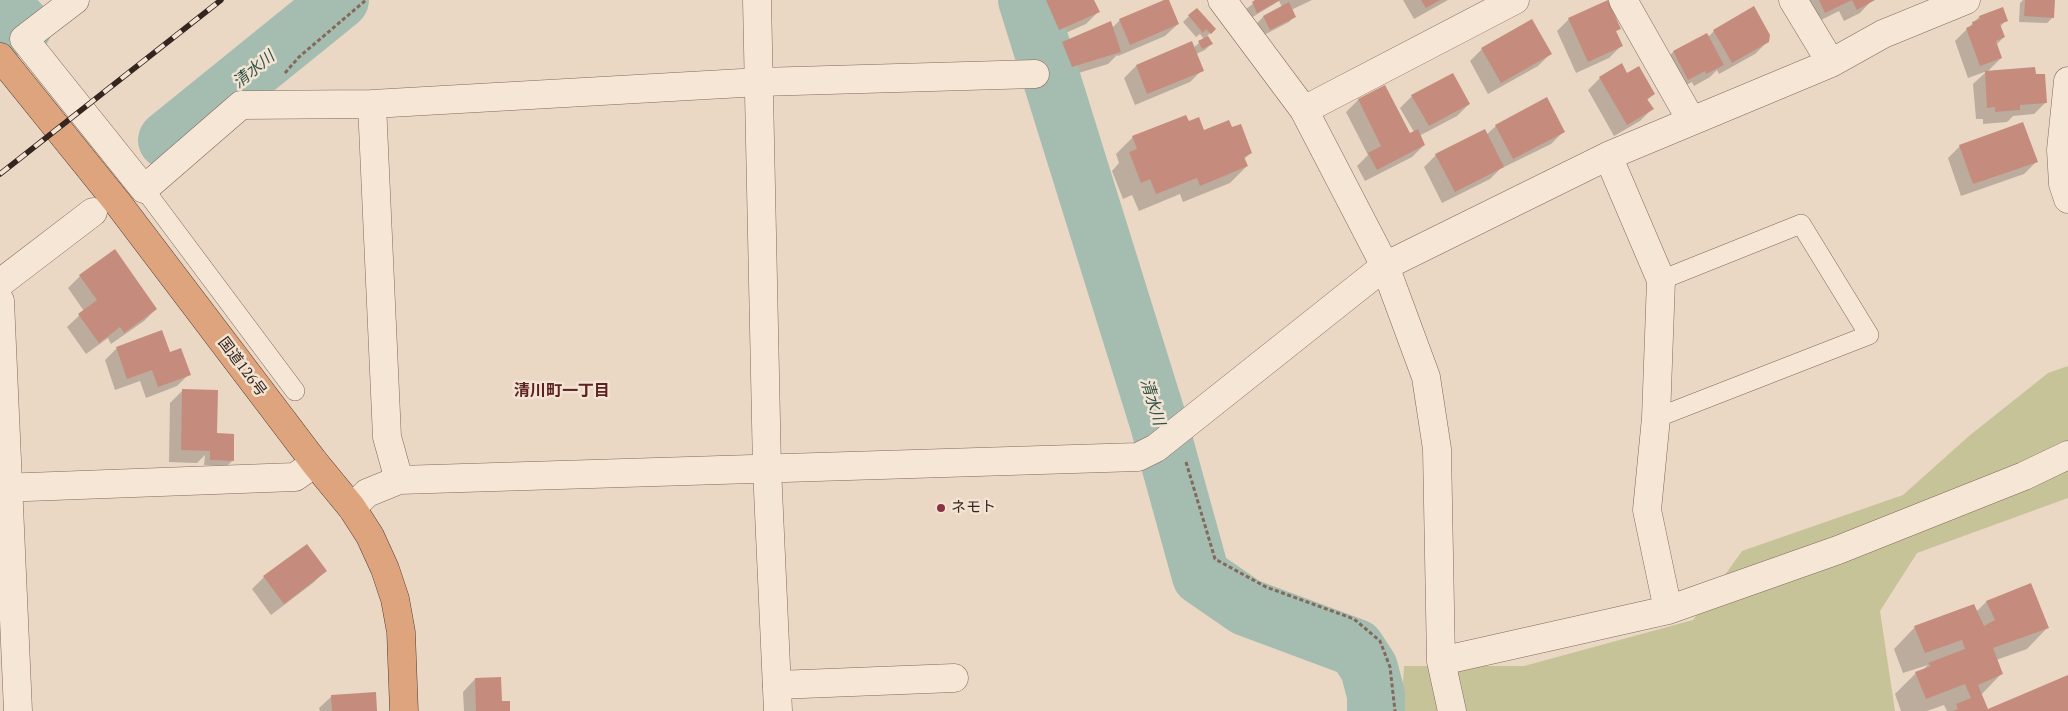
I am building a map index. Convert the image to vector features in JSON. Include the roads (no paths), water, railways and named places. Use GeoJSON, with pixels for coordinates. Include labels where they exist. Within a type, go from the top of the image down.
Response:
{"type":"FeatureCollection","features":[{"type":"Feature","properties":{"kind":"highway","name":"国道126号"},"geometry":{"type":"LineString","coordinates":[[0,57],[117,202],[315,463],[352,508],[370,536],[385,569],[395,599],[401,632],[404,711]]}},
{"type":"Feature","properties":{"kind":"street"},"geometry":{"type":"LineString","coordinates":[[757,0],[767,468],[778,698],[954,678]]}},
{"type":"Feature","properties":{"kind":"street"},"geometry":{"type":"LineString","coordinates":[[1222,0],[1304,110],[1385,266],[1426,377],[1437,449],[1441,661],[1452,711]]}},
{"type":"Feature","properties":{"kind":"street"},"geometry":{"type":"LineString","coordinates":[[1304,110],[1515,0]]}},
{"type":"Feature","properties":{"kind":"street"},"geometry":{"type":"LineString","coordinates":[[1623,0],[1691,120]]}},
{"type":"Feature","properties":{"kind":"street"},"geometry":{"type":"LineString","coordinates":[[1793,0],[1832,63]]}},
{"type":"Feature","properties":{"kind":"street"},"geometry":{"type":"LineString","coordinates":[[352,508],[367,493],[399,480],[1138,457],[1156,448],[1385,266],[1608,156],[1832,63],[1883,34],[1921,8],[1966,0]]}},
{"type":"Feature","properties":{"kind":"street"},"geometry":{"type":"LineString","coordinates":[[59,4],[24,39],[144,189],[241,105],[372,104],[760,82],[1035,74]]}},
{"type":"Feature","properties":{"kind":"street"},"geometry":{"type":"LineString","coordinates":[[2068,81],[2061,150],[2063,184],[2068,199]]}},
{"type":"Feature","properties":{"kind":"street"},"geometry":{"type":"LineString","coordinates":[[372,104],[387,437],[399,480]]}},
{"type":"Feature","properties":{"kind":"street"},"geometry":{"type":"LineString","coordinates":[[1608,156],[1660,280],[1656,418],[1647,510],[1668,610]]}},
{"type":"Feature","properties":{"kind":"street"},"geometry":{"type":"LineString","coordinates":[[0,283],[93,212]]}},
{"type":"Feature","properties":{"kind":"street"},"geometry":{"type":"LineString","coordinates":[[0,301],[4,488],[18,711]]}},
{"type":"Feature","properties":{"kind":"street"},"geometry":{"type":"LineString","coordinates":[[1441,661],[1668,610],[1838,550],[2024,476],[2068,455]]}},
{"type":"Feature","properties":{"kind":"street"},"geometry":{"type":"LineString","coordinates":[[4,488],[295,477],[315,463]]}},
{"type":"Feature","properties":{"kind":"lane"},"geometry":{"type":"LineString","coordinates":[[144,189],[295,391]]}},
{"type":"Feature","properties":{"kind":"lane"},"geometry":{"type":"LineString","coordinates":[[1656,418],[1869,335],[1801,224],[1660,280]]}},
{"type":"Feature","properties":{"kind":"waterway","name":"清水川"},"geometry":{"type":"LineString","coordinates":[[167,140],[340,0]]}},
{"type":"Feature","properties":{"kind":"waterway","name":"清水川"},"geometry":{"type":"LineString","coordinates":[[1027,0],[1159,424],[1201,576],[1246,607],[1356,648],[1369,668],[1376,695],[1376,711]]}},
{"type":"Feature","properties":{"kind":"waterway","name":"清水川"},"geometry":{"type":"LineString","coordinates":[[0,2],[23,27]]}},
{"type":"Feature","properties":{"kind":"railway"},"geometry":{"type":"LineString","coordinates":[[0,174],[221,0]]}},
{"type":"Feature","properties":{"kind":"place","name":"ネモト"},"geometry":{"type":"Point","coordinates":[941,508]}},
{"type":"Feature","properties":{"kind":"district","name":"清川町一丁目"},"geometry":{"type":"Point","coordinates":[562,391]}}]}
